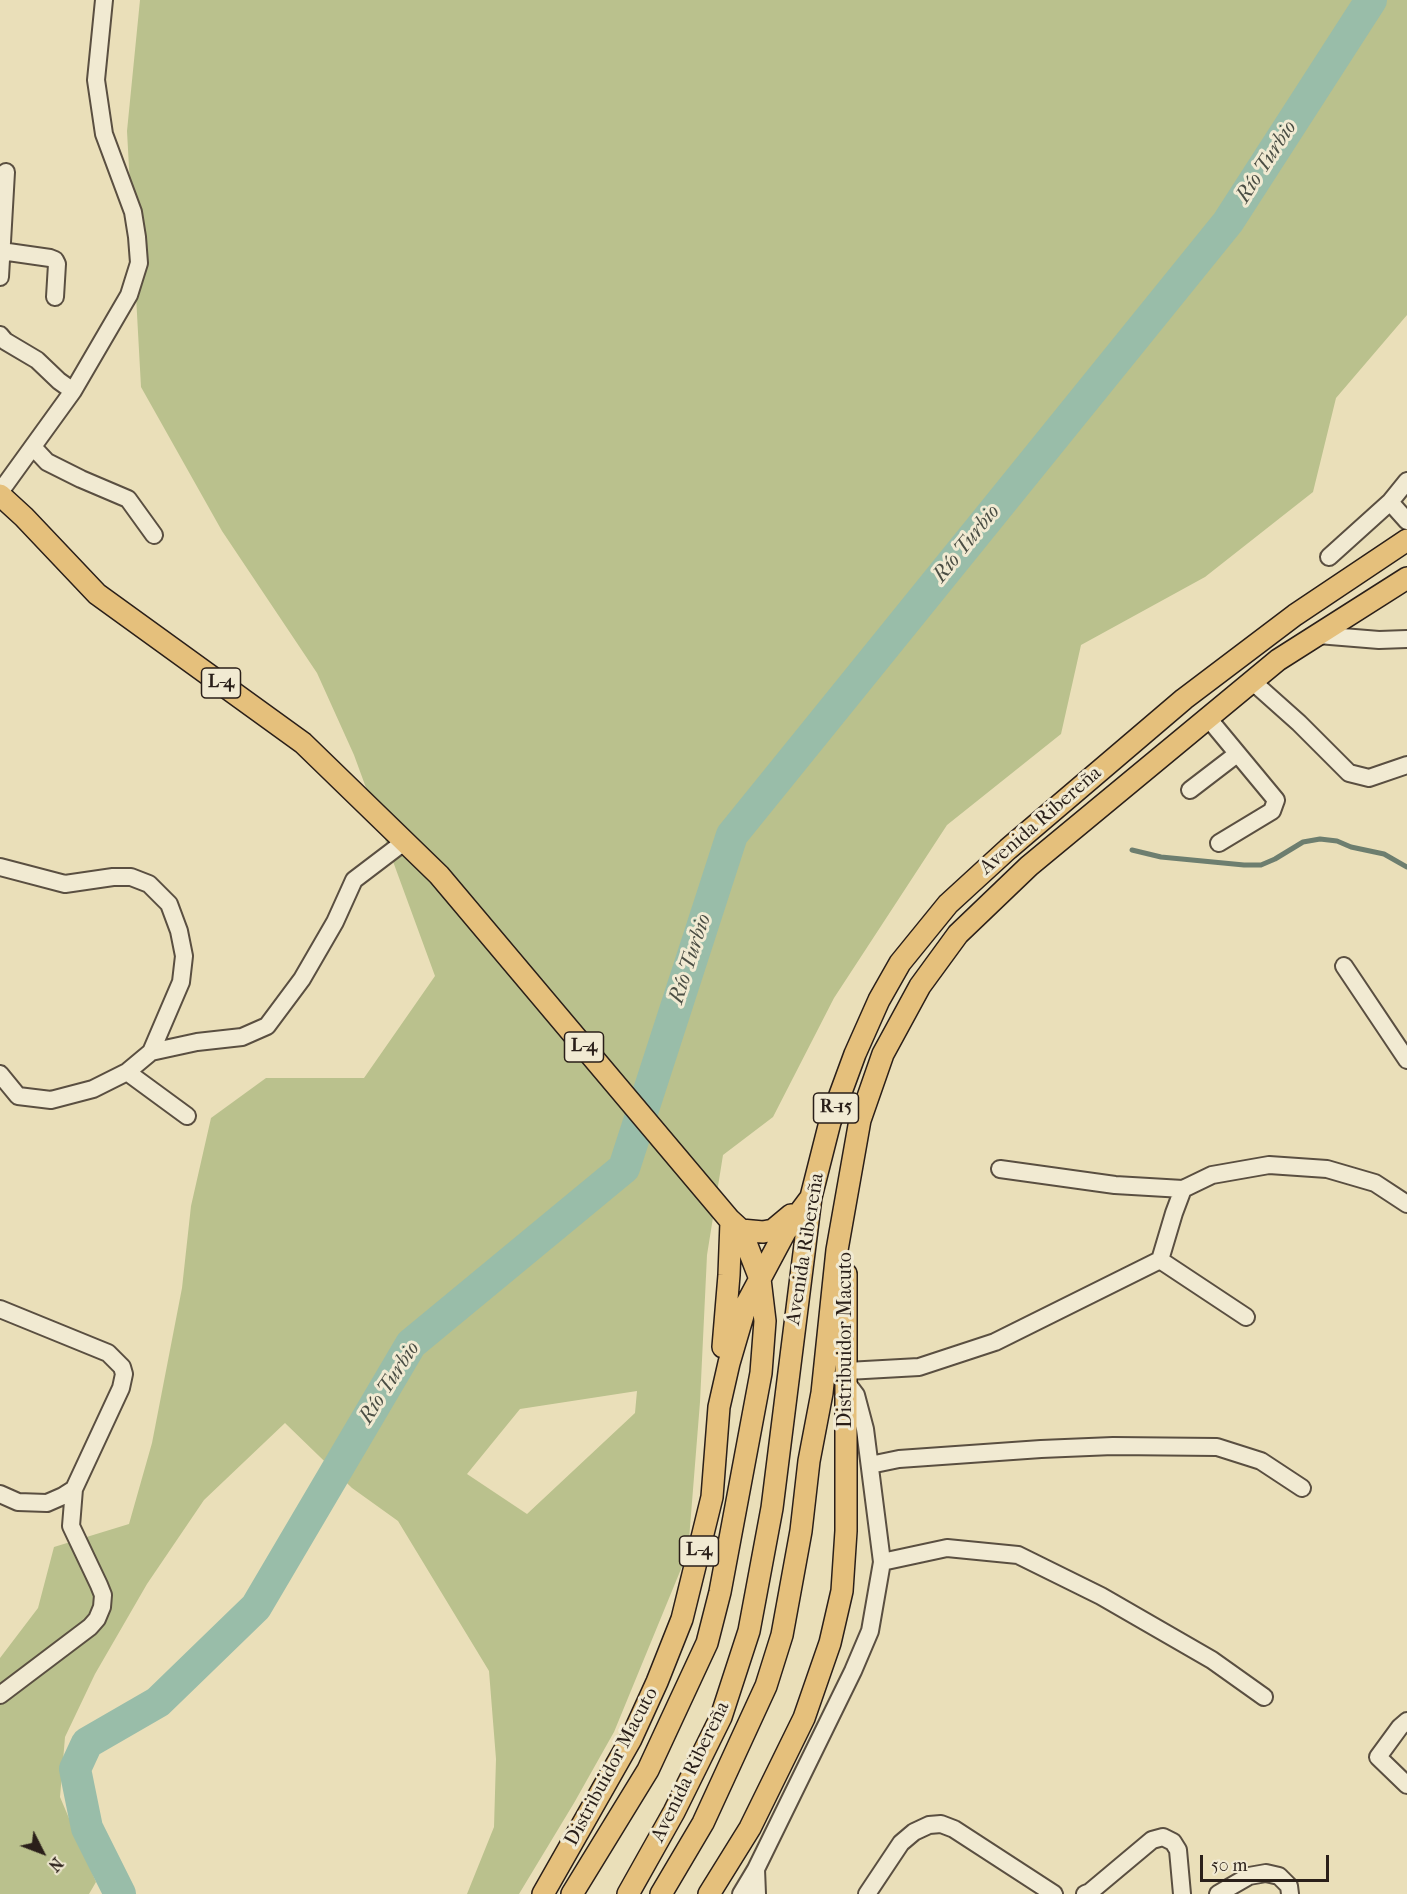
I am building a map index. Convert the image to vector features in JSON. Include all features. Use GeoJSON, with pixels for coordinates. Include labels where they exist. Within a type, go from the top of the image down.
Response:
{"type":"FeatureCollection","features":[{"type":"Feature","properties":{"kind":"main road","name":"L-4"},"geometry":{"type":"LineString","coordinates":[[0,494],[97,594],[303,743],[440,875],[733,1224]]}},
{"type":"Feature","properties":{"kind":"main road","name":"Avenida Ribereña"},"geometry":{"type":"LineString","coordinates":[[628,1894],[674,1812],[721,1718],[749,1631],[772,1508],[811,1197],[830,1122],[855,1054],[879,1000],[900,963],[948,904],[1080,786],[1184,699],[1294,615],[1407,540]]}},
{"type":"Feature","properties":{"kind":"main road","name":"Avenida Ribereña"},"geometry":{"type":"LineString","coordinates":[[661,1894],[704,1823],[766,1686],[782,1635],[822,1393],[837,1250],[860,1120],[883,1054],[920,986],[958,934],[1029,866],[1278,660],[1407,578]]}},
{"type":"Feature","properties":{"kind":"main road"},"geometry":{"type":"LineString","coordinates":[[733,1224],[763,1232],[773,1230],[811,1197]]}},
{"type":"Feature","properties":{"kind":"main road","name":"Distribuidor Macuto"},"geometry":{"type":"LineString","coordinates":[[543,1894],[631,1738],[657,1682],[682,1619],[712,1497],[719,1407],[746,1305],[785,1232],[811,1197]]}},
{"type":"Feature","properties":{"kind":"main road"},"geometry":{"type":"LineString","coordinates":[[572,1894],[648,1770],[707,1643],[720,1592],[761,1373],[765,1321],[760,1279],[733,1224]]}},
{"type":"Feature","properties":{"kind":"main road"},"geometry":{"type":"LineString","coordinates":[[719,1407],[718,1383],[726,1328],[733,1224]]}},
{"type":"Feature","properties":{"kind":"main road","name":"Distribuidor Macuto"},"geometry":{"type":"LineString","coordinates":[[709,1894],[750,1828],[804,1718],[830,1643],[842,1591],[846,1531],[847,1377],[846,1246],[842,1224]]}},
{"type":"Feature","properties":{"kind":"street"},"geometry":{"type":"LineString","coordinates":[[0,494],[73,391],[129,295],[139,263],[133,212],[104,134],[96,80],[104,0]]}},
{"type":"Feature","properties":{"kind":"street"},"geometry":{"type":"LineString","coordinates":[[0,277],[6,172]]}},
{"type":"Feature","properties":{"kind":"street"},"geometry":{"type":"LineString","coordinates":[[2,251],[55,260],[57,264],[55,297]]}},
{"type":"Feature","properties":{"kind":"street"},"geometry":{"type":"LineString","coordinates":[[0,335],[5,341],[38,360],[73,391]]}},
{"type":"Feature","properties":{"kind":"street"},"geometry":{"type":"LineString","coordinates":[[33,447],[46,462],[128,499],[153,535]]}},
{"type":"Feature","properties":{"kind":"street"},"geometry":{"type":"LineString","coordinates":[[1329,557],[1390,502],[1407,481]]}},
{"type":"Feature","properties":{"kind":"street"},"geometry":{"type":"LineString","coordinates":[[1390,502],[1407,521]]}},
{"type":"Feature","properties":{"kind":"street"},"geometry":{"type":"LineString","coordinates":[[1318,635],[1379,640],[1407,639]]}},
{"type":"Feature","properties":{"kind":"street"},"geometry":{"type":"LineString","coordinates":[[1252,682],[1299,723],[1348,773],[1369,778],[1407,765]]}},
{"type":"Feature","properties":{"kind":"street"},"geometry":{"type":"LineString","coordinates":[[1208,718],[1276,800],[1272,810],[1219,843]]}},
{"type":"Feature","properties":{"kind":"street"},"geometry":{"type":"LineString","coordinates":[[1190,790],[1238,753]]}},
{"type":"Feature","properties":{"kind":"street"},"geometry":{"type":"LineString","coordinates":[[151,1052],[197,1042],[242,1037],[267,1026],[302,979],[335,922],[354,880],[404,842]]}},
{"type":"Feature","properties":{"kind":"street"},"geometry":{"type":"LineString","coordinates":[[0,867],[64,884],[113,877],[131,878],[149,884],[169,904],[180,931],[184,956],[181,982],[151,1052],[127,1072],[93,1089],[51,1100],[18,1096],[0,1074]]}},
{"type":"Feature","properties":{"kind":"street"},"geometry":{"type":"LineString","coordinates":[[1344,966],[1407,1060]]}},
{"type":"Feature","properties":{"kind":"street"},"geometry":{"type":"LineString","coordinates":[[127,1072],[187,1116]]}},
{"type":"Feature","properties":{"kind":"street"},"geometry":{"type":"LineString","coordinates":[[1000,1169],[1115,1185],[1183,1189],[1212,1174],[1269,1165],[1327,1169],[1375,1183],[1407,1204]]}},
{"type":"Feature","properties":{"kind":"street"},"geometry":{"type":"LineString","coordinates":[[741,1894],[756,1869],[853,1671],[870,1630],[882,1562],[862,1412],[847,1377],[919,1367],[995,1342],[1160,1260],[1173,1213],[1183,1189]]}},
{"type":"Feature","properties":{"kind":"street"},"geometry":{"type":"LineString","coordinates":[[1160,1260],[1246,1317]]}},
{"type":"Feature","properties":{"kind":"street"},"geometry":{"type":"LineString","coordinates":[[0,1309],[108,1353],[122,1367],[124,1374],[121,1388],[74,1489],[70,1526],[103,1595],[102,1607],[97,1619],[90,1627],[0,1695]]}},
{"type":"Feature","properties":{"kind":"street"},"geometry":{"type":"LineString","coordinates":[[870,1465],[899,1459],[1041,1449],[1113,1446],[1217,1447],[1261,1461],[1302,1488]]}},
{"type":"Feature","properties":{"kind":"street"},"geometry":{"type":"LineString","coordinates":[[0,1494],[18,1502],[47,1503],[74,1489]]}},
{"type":"Feature","properties":{"kind":"street"},"geometry":{"type":"LineString","coordinates":[[882,1562],[947,1548],[1018,1555],[1101,1596],[1202,1654],[1264,1697]]}},
{"type":"Feature","properties":{"kind":"street"},"geometry":{"type":"LineString","coordinates":[[817,1680],[821,1733]]}},
{"type":"Feature","properties":{"kind":"street"},"geometry":{"type":"LineString","coordinates":[[1407,1721],[1378,1757],[1407,1785]]}},
{"type":"Feature","properties":{"kind":"street"},"geometry":{"type":"LineString","coordinates":[[867,1894],[902,1844],[914,1832],[929,1825],[941,1824],[954,1829],[1054,1894]]}},
{"type":"Feature","properties":{"kind":"street"},"geometry":{"type":"LineString","coordinates":[[1085,1894],[1152,1840],[1163,1837],[1173,1842],[1178,1850],[1182,1894]]}},
{"type":"Feature","properties":{"kind":"street"},"geometry":{"type":"LineString","coordinates":[[756,1869],[757,1894]]}},
{"type":"Feature","properties":{"kind":"street"},"geometry":{"type":"LineString","coordinates":[[1218,1894],[1249,1876],[1266,1873],[1279,1876],[1289,1886],[1290,1894]]}},
{"type":"Feature","properties":{"kind":"green space"},"geometry":{"type":"Polygon","coordinates":[[[140,0],[1407,0],[1407,315],[1336,398],[1313,492],[1205,577],[1081,645],[1061,734],[947,825],[834,998],[773,1117],[723,1155],[707,1255],[700,1402],[688,1552],[614,1732],[519,1894],[467,1894],[494,1827],[496,1759],[489,1671],[398,1521],[352,1488],[285,1423],[204,1500],[147,1584],[95,1674],[65,1737],[60,1797],[96,1882],[89,1894],[0,1894],[0,1658],[38,1608],[54,1547],[129,1524],[152,1443],[182,1288],[191,1206],[211,1118],[266,1078],[364,1078],[435,976],[354,755],[317,673],[222,531],[141,387],[127,131],[140,0]],[[637,1391],[520,1409],[467,1474],[527,1514],[635,1413],[637,1391]]]}},
{"type":"Feature","properties":{"kind":"waterway","name":"Río Turbio"},"geometry":{"type":"LineString","coordinates":[[120,1894],[87,1828],[75,1769],[87,1743],[158,1702],[256,1607],[411,1344],[624,1168],[732,835],[1228,222],[1371,0]]}},
{"type":"Feature","properties":{"kind":"waterway"},"geometry":{"type":"LineString","coordinates":[[1132,850],[1161,857],[1261,865],[1303,842],[1320,839],[1337,841],[1351,847],[1384,854],[1407,867]]}}]}
